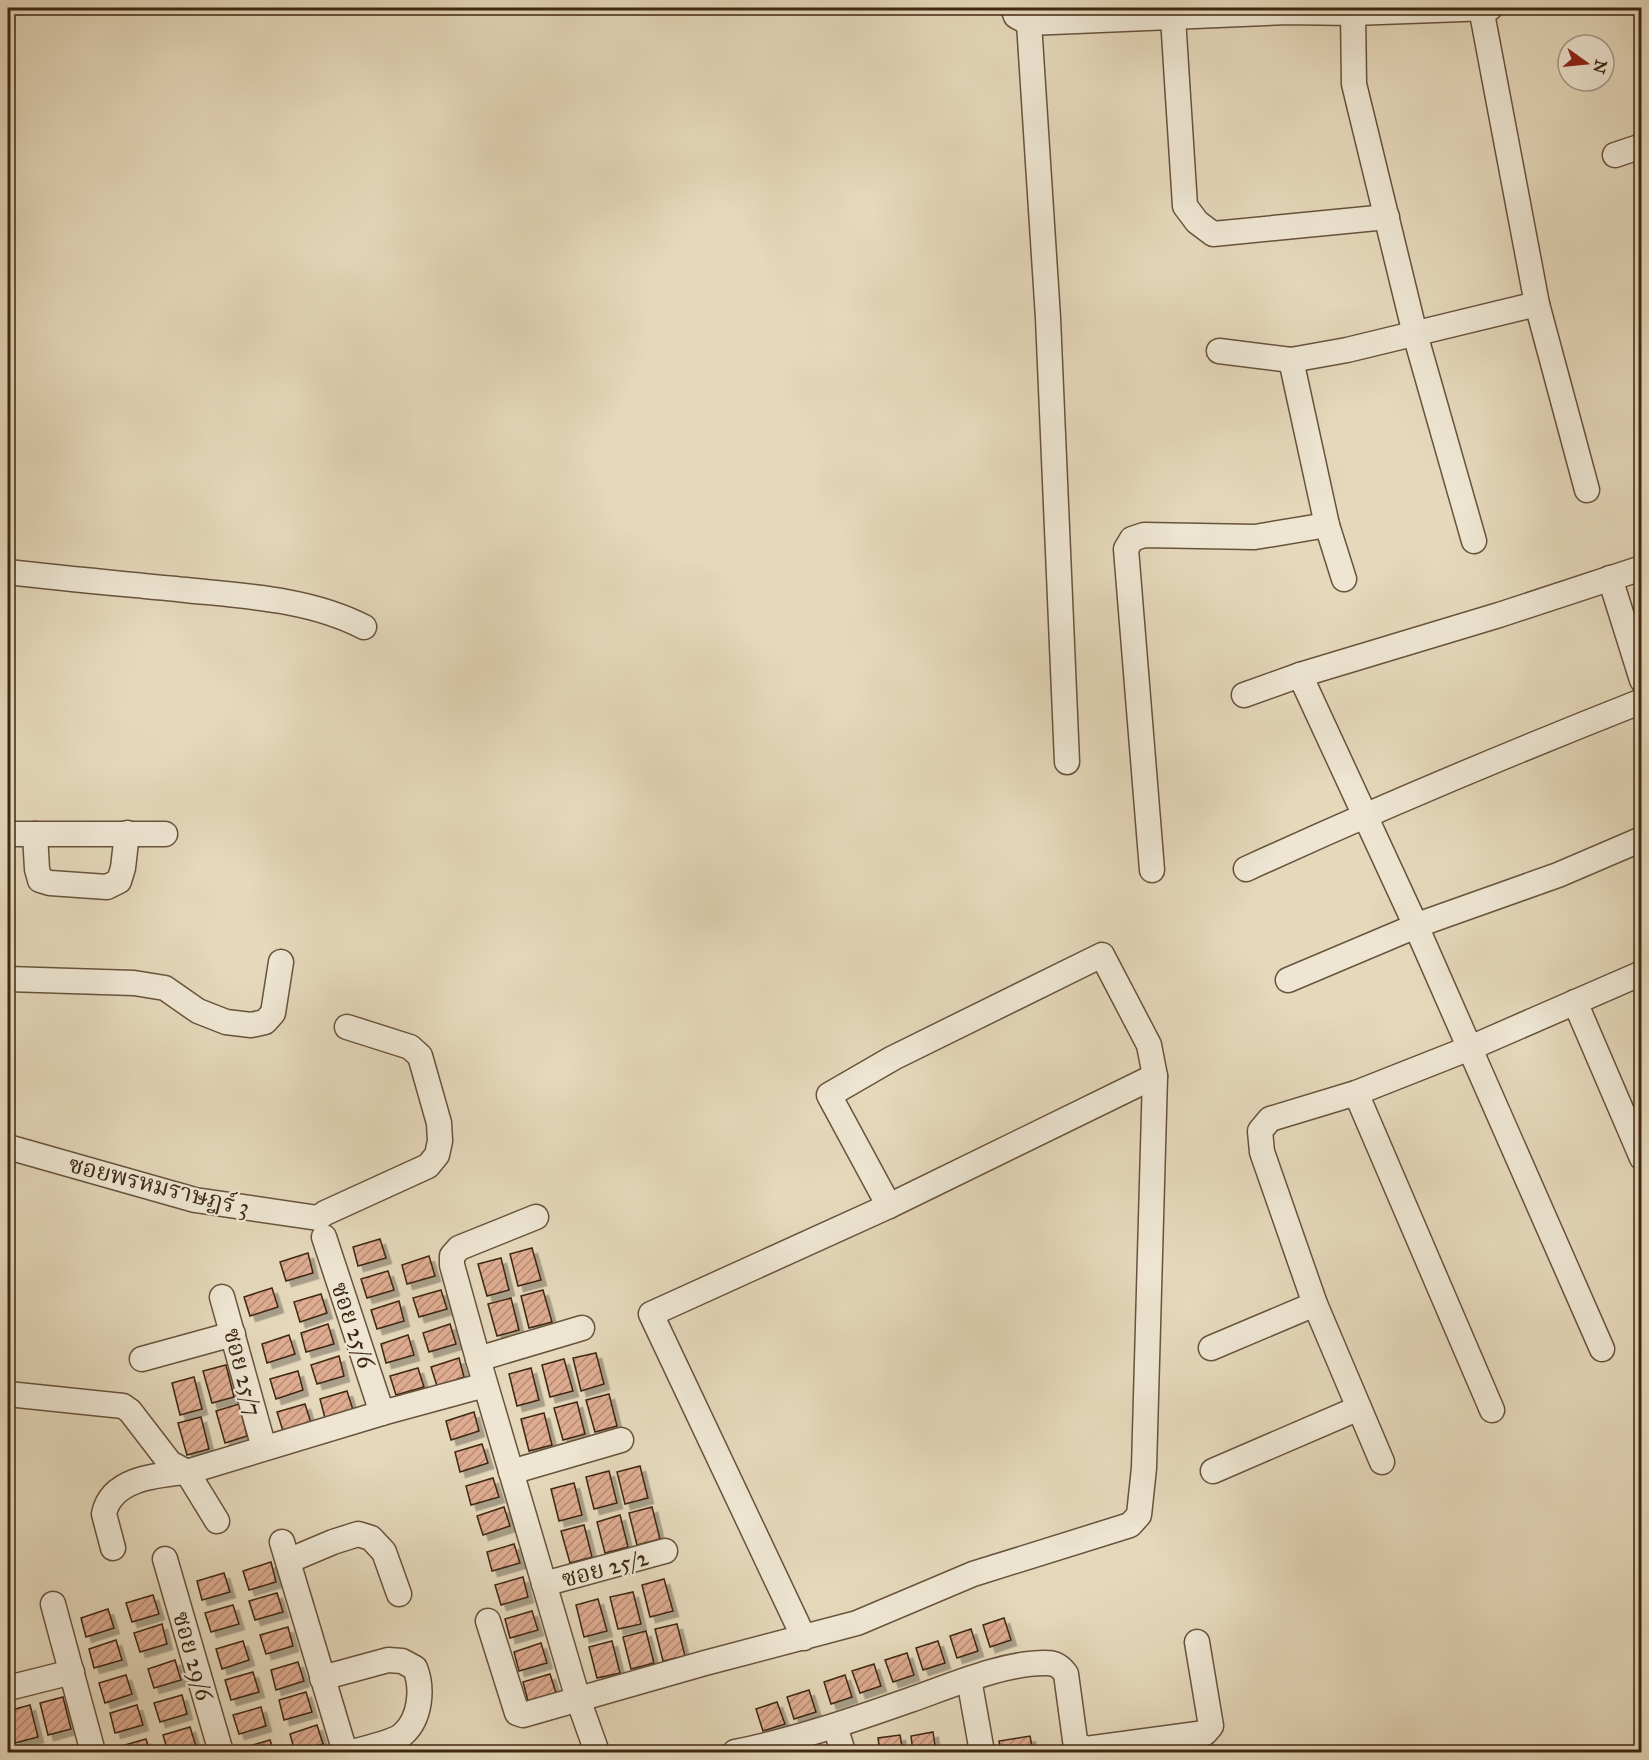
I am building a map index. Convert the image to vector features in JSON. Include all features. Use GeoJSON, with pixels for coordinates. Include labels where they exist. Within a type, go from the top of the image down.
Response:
{"type":"FeatureCollection","features":[{"type":"Feature","properties":{"kind":"street"},"geometry":{"type":"LineString","coordinates":[[1481,8],[1537,304],[1587,490]]}},
{"type":"Feature","properties":{"kind":"street"},"geometry":{"type":"LineString","coordinates":[[1067,762],[1048,318],[1021,15],[1173,18],[1287,10],[1353,13],[1490,8]]}},
{"type":"Feature","properties":{"kind":"street"},"geometry":{"type":"LineString","coordinates":[[1353,13],[1354,84],[1415,334],[1474,541]]}},
{"type":"Feature","properties":{"kind":"street"},"geometry":{"type":"LineString","coordinates":[[1173,18],[1185,206],[1197,222],[1213,234],[1387,217]]}},
{"type":"Feature","properties":{"kind":"street"},"geometry":{"type":"LineString","coordinates":[[1615,155],[1641,146]]}},
{"type":"Feature","properties":{"kind":"street"},"geometry":{"type":"LineString","coordinates":[[1219,351],[1291,360],[1347,350],[1537,304]]}},
{"type":"Feature","properties":{"kind":"street"},"geometry":{"type":"LineString","coordinates":[[1291,360],[1327,525],[1344,579]]}},
{"type":"Feature","properties":{"kind":"street"},"geometry":{"type":"LineString","coordinates":[[1152,870],[1126,549],[1132,539],[1144,535],[1256,537],[1327,525]]}},
{"type":"Feature","properties":{"kind":"street"},"geometry":{"type":"LineString","coordinates":[[1244,695],[1300,675],[1499,615],[1641,568]]}},
{"type":"Feature","properties":{"kind":"street"},"geometry":{"type":"LineString","coordinates":[[8,572],[261,598],[313,608],[347,618],[364,627]]}},
{"type":"Feature","properties":{"kind":"street"},"geometry":{"type":"LineString","coordinates":[[1610,578],[1641,680]]}},
{"type":"Feature","properties":{"kind":"street"},"geometry":{"type":"LineString","coordinates":[[1300,675],[1416,926],[1602,1349]]}},
{"type":"Feature","properties":{"kind":"street"},"geometry":{"type":"LineString","coordinates":[[1246,869],[1364,815],[1641,701]]}},
{"type":"Feature","properties":{"kind":"street"},"geometry":{"type":"LineString","coordinates":[[35,834],[40,880],[50,883],[107,887],[119,881],[128,833]]}},
{"type":"Feature","properties":{"kind":"street"},"geometry":{"type":"LineString","coordinates":[[8,834],[165,834]]}},
{"type":"Feature","properties":{"kind":"street"},"geometry":{"type":"LineString","coordinates":[[1288,980],[1416,926],[1558,875],[1641,839]]}},
{"type":"Feature","properties":{"kind":"street"},"geometry":{"type":"LineString","coordinates":[[488,1621],[517,1713],[523,1715],[705,1663],[857,1623],[974,1574],[1130,1525],[1139,1515],[1145,1456],[1155,1076],[1149,1046],[1102,955],[893,1058],[830,1095],[889,1206]]}},
{"type":"Feature","properties":{"kind":"street"},"geometry":{"type":"LineString","coordinates":[[8,979],[134,983],[165,988],[198,1011],[226,1022],[251,1025],[266,1022],[273,1013],[281,962]]}},
{"type":"Feature","properties":{"kind":"street"},"geometry":{"type":"LineString","coordinates":[[1382,1462],[1315,1304],[1262,1152],[1260,1131],[1270,1119],[1356,1093],[1470,1048],[1641,973]]}},
{"type":"Feature","properties":{"kind":"street"},"geometry":{"type":"LineString","coordinates":[[1575,1002],[1641,1158]]}},
{"type":"Feature","properties":{"kind":"street","name":"ซอยพรหมราษฎร์ 3"},"geometry":{"type":"LineString","coordinates":[[8,1147],[195,1200],[318,1218],[428,1166],[437,1155],[440,1141],[439,1123],[420,1056],[410,1047],[347,1027]]}},
{"type":"Feature","properties":{"kind":"street"},"geometry":{"type":"LineString","coordinates":[[804,1638],[651,1314],[889,1206],[1155,1076]]}},
{"type":"Feature","properties":{"kind":"street"},"geometry":{"type":"LineString","coordinates":[[1356,1093],[1492,1410]]}},
{"type":"Feature","properties":{"kind":"street"},"geometry":{"type":"LineString","coordinates":[[536,1217],[459,1248],[452,1256],[452,1265],[578,1699],[597,1752]]}},
{"type":"Feature","properties":{"kind":"street","name":"ซอย 25/6"},"geometry":{"type":"LineString","coordinates":[[324,1237],[382,1413]]}},
{"type":"Feature","properties":{"kind":"street","name":"ซอย 25/7"},"geometry":{"type":"LineString","coordinates":[[222,1297],[264,1448]]}},
{"type":"Feature","properties":{"kind":"street"},"geometry":{"type":"LineString","coordinates":[[1211,1348],[1315,1304]]}},
{"type":"Feature","properties":{"kind":"street"},"geometry":{"type":"LineString","coordinates":[[478,1359],[582,1328]]}},
{"type":"Feature","properties":{"kind":"street"},"geometry":{"type":"LineString","coordinates":[[142,1359],[233,1334]]}},
{"type":"Feature","properties":{"kind":"street"},"geometry":{"type":"LineString","coordinates":[[113,1548],[104,1514],[114,1495],[132,1482],[146,1477],[187,1472],[382,1413],[485,1385]]}},
{"type":"Feature","properties":{"kind":"street"},"geometry":{"type":"LineString","coordinates":[[8,1394],[123,1406],[130,1411],[170,1463],[187,1472],[217,1521]]}},
{"type":"Feature","properties":{"kind":"street"},"geometry":{"type":"LineString","coordinates":[[1214,1471],[1359,1408]]}},
{"type":"Feature","properties":{"kind":"street"},"geometry":{"type":"LineString","coordinates":[[511,1472],[621,1440]]}},
{"type":"Feature","properties":{"kind":"street"},"geometry":{"type":"LineString","coordinates":[[345,1752],[285,1552],[358,1534],[371,1538],[384,1552],[399,1594]]}},
{"type":"Feature","properties":{"kind":"street","name":"ซอย 25/2"},"geometry":{"type":"LineString","coordinates":[[544,1584],[665,1551]]}},
{"type":"Feature","properties":{"kind":"street","name":"ซอย 29/6"},"geometry":{"type":"LineString","coordinates":[[165,1559],[221,1752]]}},
{"type":"Feature","properties":{"kind":"street"},"geometry":{"type":"LineString","coordinates":[[53,1604],[93,1752]]}},
{"type":"Feature","properties":{"kind":"street"},"geometry":{"type":"LineString","coordinates":[[735,1752],[835,1726],[969,1680],[1019,1666],[1050,1663],[1060,1667],[1066,1674],[1076,1744],[1086,1749],[1195,1736],[1205,1733],[1211,1726],[1197,1642]]}},
{"type":"Feature","properties":{"kind":"street"},"geometry":{"type":"LineString","coordinates":[[322,1678],[388,1660],[402,1661],[415,1668],[419,1679],[419,1703],[413,1721],[402,1736],[352,1752]]}},
{"type":"Feature","properties":{"kind":"street"},"geometry":{"type":"LineString","coordinates":[[8,1688],[72,1672]]}},
{"type":"Feature","properties":{"kind":"street"},"geometry":{"type":"LineString","coordinates":[[969,1680],[982,1752]]}},
{"type":"Feature","properties":{"kind":"street"},"geometry":{"type":"LineString","coordinates":[[835,1726],[843,1752]]}},
{"type":"Feature","properties":{"kind":"building"},"geometry":{"type":"Polygon","coordinates":[[[380,1239],[386,1258],[358,1266],[353,1247],[380,1239]]]}},
{"type":"Feature","properties":{"kind":"building"},"geometry":{"type":"Polygon","coordinates":[[[532,1248],[541,1280],[518,1286],[510,1254],[532,1248]]]}},
{"type":"Feature","properties":{"kind":"building"},"geometry":{"type":"Polygon","coordinates":[[[308,1253],[313,1273],[286,1281],[280,1262],[308,1253]]]}},
{"type":"Feature","properties":{"kind":"building"},"geometry":{"type":"Polygon","coordinates":[[[429,1256],[435,1276],[407,1284],[402,1265],[429,1256]]]}},
{"type":"Feature","properties":{"kind":"building"},"geometry":{"type":"Polygon","coordinates":[[[501,1258],[509,1290],[487,1296],[478,1264],[501,1258]]]}},
{"type":"Feature","properties":{"kind":"building"},"geometry":{"type":"Polygon","coordinates":[[[388,1271],[394,1290],[367,1298],[361,1279],[388,1271]]]}},
{"type":"Feature","properties":{"kind":"building"},"geometry":{"type":"Polygon","coordinates":[[[272,1288],[278,1307],[250,1316],[244,1297],[272,1288]]]}},
{"type":"Feature","properties":{"kind":"building"},"geometry":{"type":"Polygon","coordinates":[[[441,1290],[447,1309],[419,1317],[413,1298],[441,1290]]]}},
{"type":"Feature","properties":{"kind":"building"},"geometry":{"type":"Polygon","coordinates":[[[543,1290],[552,1322],[529,1328],[521,1296],[543,1290]]]}},
{"type":"Feature","properties":{"kind":"building"},"geometry":{"type":"Polygon","coordinates":[[[321,1294],[327,1313],[300,1322],[294,1302],[321,1294]]]}},
{"type":"Feature","properties":{"kind":"building"},"geometry":{"type":"Polygon","coordinates":[[[511,1298],[519,1330],[497,1336],[488,1304],[511,1298]]]}},
{"type":"Feature","properties":{"kind":"building"},"geometry":{"type":"Polygon","coordinates":[[[399,1301],[404,1321],[377,1329],[371,1310],[399,1301]]]}},
{"type":"Feature","properties":{"kind":"building"},"geometry":{"type":"Polygon","coordinates":[[[328,1324],[334,1344],[306,1352],[301,1333],[328,1324]]]}},
{"type":"Feature","properties":{"kind":"building"},"geometry":{"type":"Polygon","coordinates":[[[450,1324],[456,1344],[429,1352],[423,1333],[450,1324]]]}},
{"type":"Feature","properties":{"kind":"building"},"geometry":{"type":"Polygon","coordinates":[[[289,1335],[295,1354],[267,1363],[262,1344],[289,1335]]]}},
{"type":"Feature","properties":{"kind":"building"},"geometry":{"type":"Polygon","coordinates":[[[408,1335],[414,1355],[386,1363],[381,1344],[408,1335]]]}},
{"type":"Feature","properties":{"kind":"building"},"geometry":{"type":"Polygon","coordinates":[[[596,1353],[604,1384],[581,1391],[573,1358],[596,1353]]]}},
{"type":"Feature","properties":{"kind":"building"},"geometry":{"type":"Polygon","coordinates":[[[339,1356],[344,1376],[317,1384],[311,1365],[339,1356]]]}},
{"type":"Feature","properties":{"kind":"building"},"geometry":{"type":"Polygon","coordinates":[[[459,1358],[464,1377],[437,1386],[431,1367],[459,1358]]]}},
{"type":"Feature","properties":{"kind":"building"},"geometry":{"type":"Polygon","coordinates":[[[564,1359],[573,1391],[550,1397],[542,1365],[564,1359]]]}},
{"type":"Feature","properties":{"kind":"building"},"geometry":{"type":"Polygon","coordinates":[[[226,1365],[234,1397],[212,1403],[203,1371],[226,1365]]]}},
{"type":"Feature","properties":{"kind":"building"},"geometry":{"type":"Polygon","coordinates":[[[418,1368],[424,1387],[396,1395],[390,1376],[418,1368]]]}},
{"type":"Feature","properties":{"kind":"building"},"geometry":{"type":"Polygon","coordinates":[[[531,1368],[539,1400],[517,1406],[509,1374],[531,1368]]]}},
{"type":"Feature","properties":{"kind":"building"},"geometry":{"type":"Polygon","coordinates":[[[298,1371],[303,1390],[276,1399],[270,1379],[298,1371]]]}},
{"type":"Feature","properties":{"kind":"building"},"geometry":{"type":"Polygon","coordinates":[[[194,1377],[202,1409],[180,1415],[172,1383],[194,1377]]]}},
{"type":"Feature","properties":{"kind":"building"},"geometry":{"type":"Polygon","coordinates":[[[347,1391],[353,1410],[325,1418],[320,1399],[347,1391]]]}},
{"type":"Feature","properties":{"kind":"building"},"geometry":{"type":"Polygon","coordinates":[[[609,1394],[617,1426],[595,1432],[586,1400],[609,1394]]]}},
{"type":"Feature","properties":{"kind":"building"},"geometry":{"type":"Polygon","coordinates":[[[577,1402],[585,1434],[563,1440],[554,1408],[577,1402]]]}},
{"type":"Feature","properties":{"kind":"building"},"geometry":{"type":"Polygon","coordinates":[[[239,1404],[247,1436],[225,1443],[216,1411],[239,1404]]]}},
{"type":"Feature","properties":{"kind":"building"},"geometry":{"type":"Polygon","coordinates":[[[305,1404],[311,1423],[283,1431],[277,1412],[305,1404]]]}},
{"type":"Feature","properties":{"kind":"building"},"geometry":{"type":"Polygon","coordinates":[[[474,1412],[479,1431],[451,1440],[446,1421],[474,1412]]]}},
{"type":"Feature","properties":{"kind":"building"},"geometry":{"type":"Polygon","coordinates":[[[544,1413],[552,1445],[529,1451],[521,1419],[544,1413]]]}},
{"type":"Feature","properties":{"kind":"building"},"geometry":{"type":"Polygon","coordinates":[[[201,1417],[209,1449],[187,1455],[178,1423],[201,1417]]]}},
{"type":"Feature","properties":{"kind":"building"},"geometry":{"type":"Polygon","coordinates":[[[482,1444],[488,1463],[460,1472],[455,1452],[482,1444]]]}},
{"type":"Feature","properties":{"kind":"building"},"geometry":{"type":"Polygon","coordinates":[[[640,1466],[648,1498],[625,1504],[617,1472],[640,1466]]]}},
{"type":"Feature","properties":{"kind":"building"},"geometry":{"type":"Polygon","coordinates":[[[609,1471],[617,1503],[594,1509],[586,1477],[609,1471]]]}},
{"type":"Feature","properties":{"kind":"building"},"geometry":{"type":"Polygon","coordinates":[[[493,1478],[499,1497],[471,1505],[466,1486],[493,1478]]]}},
{"type":"Feature","properties":{"kind":"building"},"geometry":{"type":"Polygon","coordinates":[[[574,1483],[582,1515],[559,1521],[551,1489],[574,1483]]]}},
{"type":"Feature","properties":{"kind":"building"},"geometry":{"type":"Polygon","coordinates":[[[504,1507],[510,1526],[483,1535],[477,1516],[504,1507]]]}},
{"type":"Feature","properties":{"kind":"building"},"geometry":{"type":"Polygon","coordinates":[[[652,1507],[660,1539],[637,1545],[629,1513],[652,1507]]]}},
{"type":"Feature","properties":{"kind":"building"},"geometry":{"type":"Polygon","coordinates":[[[620,1515],[628,1547],[605,1553],[597,1522],[620,1515]]]}},
{"type":"Feature","properties":{"kind":"building"},"geometry":{"type":"Polygon","coordinates":[[[584,1525],[592,1557],[570,1563],[561,1531],[584,1525]]]}},
{"type":"Feature","properties":{"kind":"building"},"geometry":{"type":"Polygon","coordinates":[[[514,1544],[520,1563],[492,1571],[487,1552],[514,1544]]]}},
{"type":"Feature","properties":{"kind":"building"},"geometry":{"type":"Polygon","coordinates":[[[271,1562],[276,1582],[249,1590],[243,1571],[271,1562]]]}},
{"type":"Feature","properties":{"kind":"building"},"geometry":{"type":"Polygon","coordinates":[[[224,1573],[230,1592],[202,1600],[197,1581],[224,1573]]]}},
{"type":"Feature","properties":{"kind":"building"},"geometry":{"type":"Polygon","coordinates":[[[523,1577],[528,1597],[501,1605],[495,1585],[523,1577]]]}},
{"type":"Feature","properties":{"kind":"building"},"geometry":{"type":"Polygon","coordinates":[[[664,1579],[673,1611],[650,1617],[642,1585],[664,1579]]]}},
{"type":"Feature","properties":{"kind":"building"},"geometry":{"type":"Polygon","coordinates":[[[633,1592],[641,1624],[618,1629],[610,1597],[633,1592]]]}},
{"type":"Feature","properties":{"kind":"building"},"geometry":{"type":"Polygon","coordinates":[[[277,1593],[283,1612],[255,1620],[249,1601],[277,1593]]]}},
{"type":"Feature","properties":{"kind":"building"},"geometry":{"type":"Polygon","coordinates":[[[153,1595],[159,1614],[132,1622],[126,1603],[153,1595]]]}},
{"type":"Feature","properties":{"kind":"building"},"geometry":{"type":"Polygon","coordinates":[[[598,1599],[607,1631],[584,1637],[576,1605],[598,1599]]]}},
{"type":"Feature","properties":{"kind":"building"},"geometry":{"type":"Polygon","coordinates":[[[233,1605],[239,1624],[211,1632],[205,1613],[233,1605]]]}},
{"type":"Feature","properties":{"kind":"building"},"geometry":{"type":"Polygon","coordinates":[[[108,1609],[114,1628],[86,1637],[81,1618],[108,1609]]]}},
{"type":"Feature","properties":{"kind":"building"},"geometry":{"type":"Polygon","coordinates":[[[532,1611],[538,1630],[510,1638],[505,1619],[532,1611]]]}},
{"type":"Feature","properties":{"kind":"building"},"geometry":{"type":"Polygon","coordinates":[[[1004,1618],[1011,1640],[990,1647],[983,1625],[1004,1618]]]}},
{"type":"Feature","properties":{"kind":"building"},"geometry":{"type":"Polygon","coordinates":[[[162,1624],[167,1644],[140,1652],[134,1633],[162,1624]]]}},
{"type":"Feature","properties":{"kind":"building"},"geometry":{"type":"Polygon","coordinates":[[[677,1624],[685,1656],[663,1661],[655,1629],[677,1624]]]}},
{"type":"Feature","properties":{"kind":"building"},"geometry":{"type":"Polygon","coordinates":[[[288,1627],[293,1646],[266,1654],[260,1635],[288,1627]]]}},
{"type":"Feature","properties":{"kind":"building"},"geometry":{"type":"Polygon","coordinates":[[[971,1629],[978,1651],[957,1658],[950,1636],[971,1629]]]}},
{"type":"Feature","properties":{"kind":"building"},"geometry":{"type":"Polygon","coordinates":[[[646,1631],[654,1663],[631,1669],[623,1637],[646,1631]]]}},
{"type":"Feature","properties":{"kind":"building"},"geometry":{"type":"Polygon","coordinates":[[[116,1640],[122,1660],[94,1668],[89,1649],[116,1640]]]}},
{"type":"Feature","properties":{"kind":"building"},"geometry":{"type":"Polygon","coordinates":[[[243,1641],[249,1660],[222,1669],[216,1649],[243,1641]]]}},
{"type":"Feature","properties":{"kind":"building"},"geometry":{"type":"Polygon","coordinates":[[[612,1641],[620,1673],[597,1678],[589,1647],[612,1641]]]}},
{"type":"Feature","properties":{"kind":"building"},"geometry":{"type":"Polygon","coordinates":[[[938,1641],[945,1663],[923,1670],[916,1648],[938,1641]]]}},
{"type":"Feature","properties":{"kind":"building"},"geometry":{"type":"Polygon","coordinates":[[[541,1643],[547,1663],[519,1671],[514,1652],[541,1643]]]}},
{"type":"Feature","properties":{"kind":"building"},"geometry":{"type":"Polygon","coordinates":[[[907,1653],[914,1675],[893,1682],[885,1660],[907,1653]]]}},
{"type":"Feature","properties":{"kind":"building"},"geometry":{"type":"Polygon","coordinates":[[[175,1660],[181,1680],[154,1688],[148,1669],[175,1660]]]}},
{"type":"Feature","properties":{"kind":"building"},"geometry":{"type":"Polygon","coordinates":[[[298,1662],[304,1681],[276,1690],[271,1670],[298,1662]]]}},
{"type":"Feature","properties":{"kind":"building"},"geometry":{"type":"Polygon","coordinates":[[[874,1664],[881,1686],[860,1693],[852,1671],[874,1664]]]}},
{"type":"Feature","properties":{"kind":"building"},"geometry":{"type":"Polygon","coordinates":[[[253,1672],[259,1692],[231,1700],[225,1680],[253,1672]]]}},
{"type":"Feature","properties":{"kind":"building"},"geometry":{"type":"Polygon","coordinates":[[[550,1674],[556,1693],[528,1701],[523,1682],[550,1674]]]}},
{"type":"Feature","properties":{"kind":"building"},"geometry":{"type":"Polygon","coordinates":[[[126,1675],[132,1694],[105,1703],[99,1683],[126,1675]]]}},
{"type":"Feature","properties":{"kind":"building"},"geometry":{"type":"Polygon","coordinates":[[[845,1675],[852,1697],[831,1704],[824,1682],[845,1675]]]}},
{"type":"Feature","properties":{"kind":"building"},"geometry":{"type":"Polygon","coordinates":[[[809,1690],[816,1712],[794,1719],[787,1697],[809,1690]]]}},
{"type":"Feature","properties":{"kind":"building"},"geometry":{"type":"Polygon","coordinates":[[[306,1692],[312,1712],[284,1720],[279,1700],[306,1692]]]}},
{"type":"Feature","properties":{"kind":"building"},"geometry":{"type":"Polygon","coordinates":[[[182,1695],[187,1714],[160,1722],[154,1703],[182,1695]]]}},
{"type":"Feature","properties":{"kind":"building"},"geometry":{"type":"Polygon","coordinates":[[[63,1697],[71,1729],[48,1735],[40,1703],[63,1697]]]}},
{"type":"Feature","properties":{"kind":"building"},"geometry":{"type":"Polygon","coordinates":[[[777,1702],[785,1724],[763,1731],[756,1709],[777,1702]]]}},
{"type":"Feature","properties":{"kind":"building"},"geometry":{"type":"Polygon","coordinates":[[[30,1705],[38,1737],[15,1743],[8,1711],[30,1705]]]}},
{"type":"Feature","properties":{"kind":"building"},"geometry":{"type":"Polygon","coordinates":[[[137,1705],[143,1725],[115,1733],[110,1713],[137,1705]]]}},
{"type":"Feature","properties":{"kind":"building"},"geometry":{"type":"Polygon","coordinates":[[[261,1707],[266,1726],[239,1734],[233,1715],[261,1707]]]}},
{"type":"Feature","properties":{"kind":"building"},"geometry":{"type":"Polygon","coordinates":[[[317,1725],[323,1744],[295,1752],[290,1734],[317,1725]]]}},
{"type":"Feature","properties":{"kind":"building"},"geometry":{"type":"Polygon","coordinates":[[[190,1727],[196,1746],[168,1752],[163,1735],[190,1727]]]}},
{"type":"Feature","properties":{"kind":"building"},"geometry":{"type":"Polygon","coordinates":[[[933,1732],[936,1752],[913,1752],[911,1736],[933,1732]]]}},
{"type":"Feature","properties":{"kind":"building"},"geometry":{"type":"Polygon","coordinates":[[[900,1735],[903,1752],[880,1752],[878,1738],[900,1735]]]}},
{"type":"Feature","properties":{"kind":"building"},"geometry":{"type":"Polygon","coordinates":[[[1030,1736],[1033,1752],[1001,1752],[999,1741],[1030,1736]]]}},
{"type":"Feature","properties":{"kind":"building"},"geometry":{"type":"Polygon","coordinates":[[[146,1739],[150,1752],[119,1752],[118,1747],[146,1739]]]}},
{"type":"Feature","properties":{"kind":"building"},"geometry":{"type":"Polygon","coordinates":[[[270,1740],[274,1752],[244,1752],[243,1748],[270,1740]]]}},
{"type":"Feature","properties":{"kind":"building"},"geometry":{"type":"Polygon","coordinates":[[[73,1745],[75,1752],[51,1752],[51,1751],[73,1745]]]}}]}
